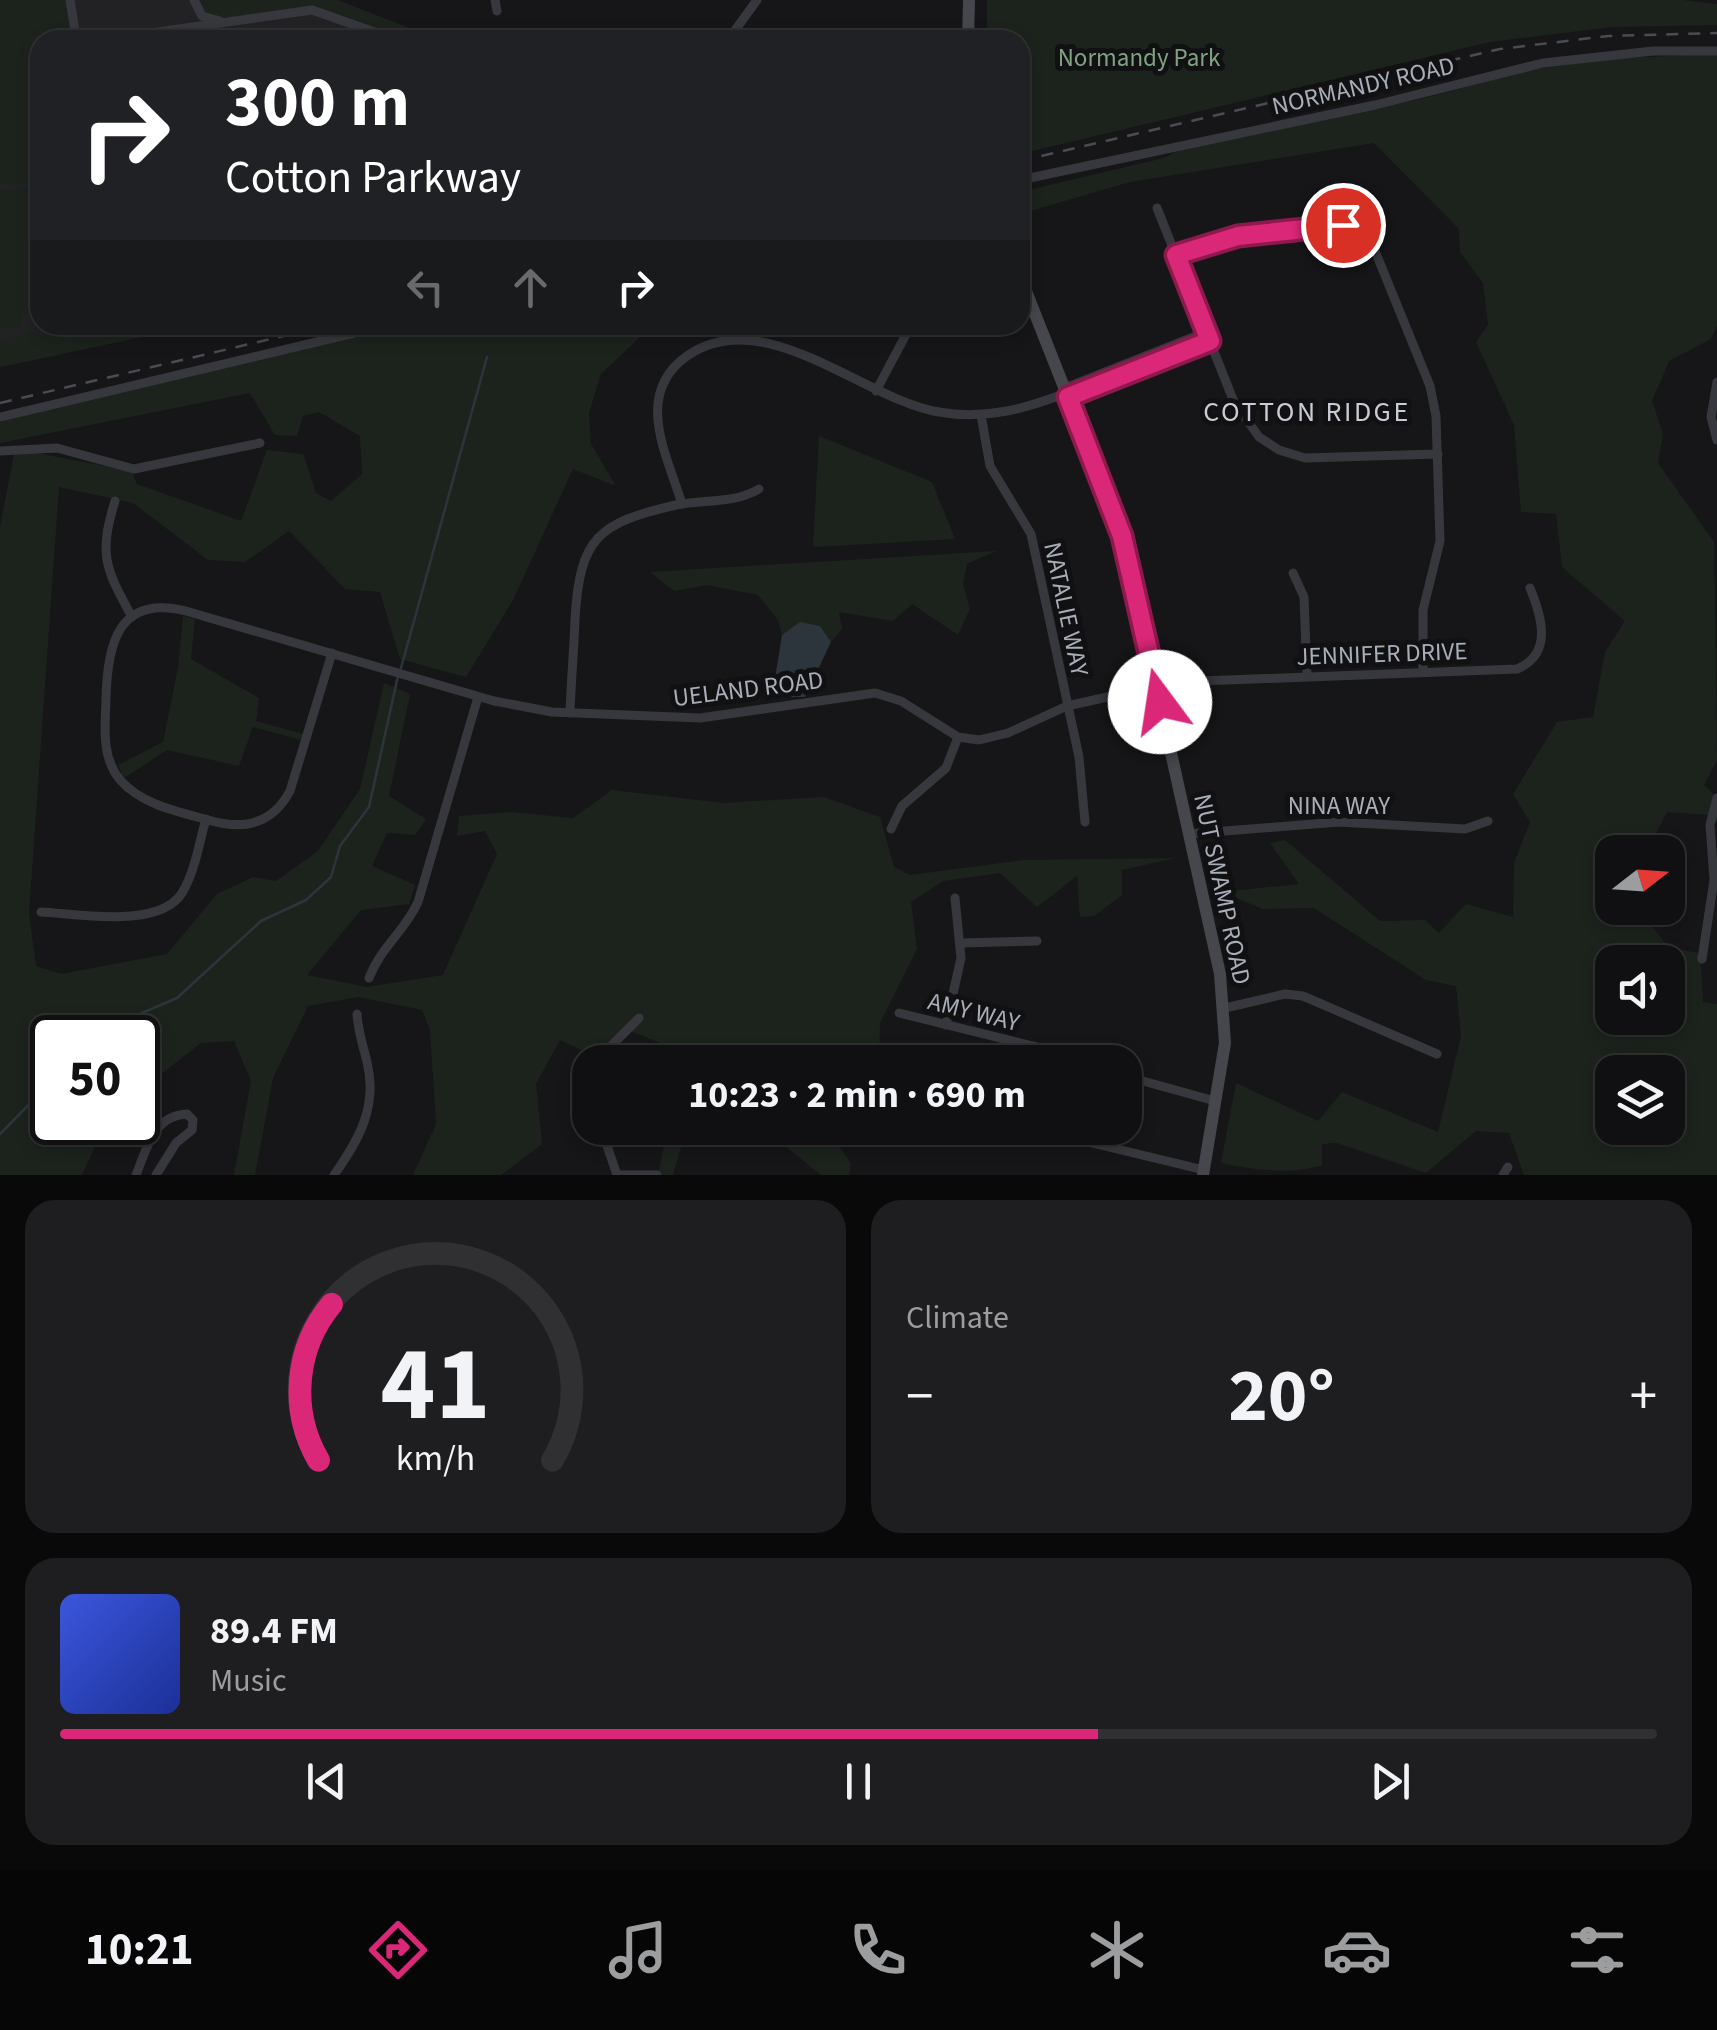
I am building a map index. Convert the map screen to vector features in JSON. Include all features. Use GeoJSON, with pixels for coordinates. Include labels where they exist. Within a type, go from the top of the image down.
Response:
{"type":"FeatureCollection","features":[{"type":"Feature","properties":{"kind":"main road"},"geometry":{"type":"LineString","coordinates":[[968,30],[969,0]]}},
{"type":"Feature","properties":{"kind":"main road","name":"NUT SWAMP ROAD"},"geometry":{"type":"LineString","coordinates":[[1030,301],[1122,536],[1225,1008],[1225,1043],[1204,1172]]}},
{"type":"Feature","properties":{"kind":"street"},"geometry":{"type":"LineString","coordinates":[[70,0],[76,30]]}},
{"type":"Feature","properties":{"kind":"street"},"geometry":{"type":"LineString","coordinates":[[194,0],[205,18],[228,21]]}},
{"type":"Feature","properties":{"kind":"street"},"geometry":{"type":"LineString","coordinates":[[735,30],[757,0]]}},
{"type":"Feature","properties":{"kind":"street"},"geometry":{"type":"LineString","coordinates":[[168,30],[316,11],[370,30]]}},
{"type":"Feature","properties":{"kind":"street","name":"NORMANDY ROAD"},"geometry":{"type":"LineString","coordinates":[[1030,178],[1375,106],[1543,63],[1653,51],[1717,51]]}},
{"type":"Feature","properties":{"kind":"street"},"geometry":{"type":"LineString","coordinates":[[1157,208],[1242,417],[1259,437],[1279,450],[1316,459],[1438,454]]}},
{"type":"Feature","properties":{"kind":"street"},"geometry":{"type":"LineString","coordinates":[[1176,255],[1209,242],[1336,224],[1362,232],[1376,251],[1430,386],[1438,454],[1440,541],[1423,610],[1423,672]]}},
{"type":"Feature","properties":{"kind":"street"},"geometry":{"type":"LineString","coordinates":[[0,417],[346,335]]}},
{"type":"Feature","properties":{"kind":"street"},"geometry":{"type":"LineString","coordinates":[[876,391],[906,335]]}},
{"type":"Feature","properties":{"kind":"street"},"geometry":{"type":"LineString","coordinates":[[682,504],[658,432],[656,414],[666,380],[690,354],[722,342],[772,344],[800,352],[876,391],[926,410],[981,415],[1019,409],[1066,393],[1208,336]]}},
{"type":"Feature","properties":{"kind":"street"},"geometry":{"type":"LineString","coordinates":[[1717,382],[1711,416],[1717,440]]}},
{"type":"Feature","properties":{"kind":"street","name":"NATALIE WAY"},"geometry":{"type":"LineString","coordinates":[[981,415],[990,466],[1030,534],[1082,771],[1085,822]]}},
{"type":"Feature","properties":{"kind":"street"},"geometry":{"type":"LineString","coordinates":[[3,450],[57,448],[134,469],[260,443]]}},
{"type":"Feature","properties":{"kind":"street"},"geometry":{"type":"LineString","coordinates":[[570,712],[578,580],[590,547],[615,524],[682,504],[737,498],[759,489]]}},
{"type":"Feature","properties":{"kind":"street"},"geometry":{"type":"LineString","coordinates":[[115,501],[105,534],[104,560],[112,585],[132,617],[119,630],[108,655],[104,735],[108,757],[120,779],[142,798],[206,819],[244,826],[262,820],[281,806],[290,792],[332,654]]}},
{"type":"Feature","properties":{"kind":"street"},"geometry":{"type":"LineString","coordinates":[[1293,573],[1304,597],[1307,675]]}},
{"type":"Feature","properties":{"kind":"street","name":"JENNIFER DRIVE"},"geometry":{"type":"LineString","coordinates":[[1156,686],[1307,675],[1510,670],[1529,663],[1542,640],[1538,608],[1530,588]]}},
{"type":"Feature","properties":{"kind":"street","name":"UELAND ROAD"},"geometry":{"type":"LineString","coordinates":[[132,617],[148,610],[172,608],[522,708],[700,718],[875,693],[901,702],[958,737]]}},
{"type":"Feature","properties":{"kind":"street"},"geometry":{"type":"LineString","coordinates":[[891,829],[902,806],[946,768],[958,737],[979,740],[1001,736],[1068,706],[1156,686]]}},
{"type":"Feature","properties":{"kind":"street"},"geometry":{"type":"LineString","coordinates":[[369,978],[378,956],[406,924],[418,902],[478,696]]}},
{"type":"Feature","properties":{"kind":"street"},"geometry":{"type":"LineString","coordinates":[[1702,959],[1712,935],[1710,825],[1717,798]]}},
{"type":"Feature","properties":{"kind":"street"},"geometry":{"type":"LineString","coordinates":[[42,912],[143,916],[170,906],[187,884],[206,819]]}},
{"type":"Feature","properties":{"kind":"street","name":"NINA WAY"},"geometry":{"type":"LineString","coordinates":[[1188,834],[1339,822],[1465,829],[1488,821]]}},
{"type":"Feature","properties":{"kind":"street"},"geometry":{"type":"LineString","coordinates":[[946,1024],[961,943],[955,898]]}},
{"type":"Feature","properties":{"kind":"street"},"geometry":{"type":"LineString","coordinates":[[961,943],[1037,941]]}},
{"type":"Feature","properties":{"kind":"street"},"geometry":{"type":"LineString","coordinates":[[1225,1008],[1285,994],[1303,996],[1437,1054]]}},
{"type":"Feature","properties":{"kind":"street","name":"AMY WAY"},"geometry":{"type":"LineString","coordinates":[[899,1013],[1030,1045]]}},
{"type":"Feature","properties":{"kind":"street"},"geometry":{"type":"LineString","coordinates":[[334,1175],[360,1136],[370,1100],[369,1071],[357,1014]]}},
{"type":"Feature","properties":{"kind":"street"},"geometry":{"type":"LineString","coordinates":[[612,1045],[640,1018]]}},
{"type":"Feature","properties":{"kind":"street"},"geometry":{"type":"LineString","coordinates":[[1142,1081],[1215,1102]]}},
{"type":"Feature","properties":{"kind":"street"},"geometry":{"type":"LineString","coordinates":[[136,1175],[159,1124],[187,1114],[193,1120],[192,1130],[176,1143],[156,1175]]}},
{"type":"Feature","properties":{"kind":"street"},"geometry":{"type":"LineString","coordinates":[[607,1145],[617,1175],[657,1175]]}},
{"type":"Feature","properties":{"kind":"street"},"geometry":{"type":"LineString","coordinates":[[1097,1145],[1204,1172]]}},
{"type":"Feature","properties":{"kind":"shaded area"},"geometry":{"type":"Polygon","coordinates":[[[0,0],[337,0],[414,30],[30,30],[30,335],[151,335],[0,367],[0,0]]]}},
{"type":"Feature","properties":{"kind":"shaded area"},"geometry":{"type":"Polygon","coordinates":[[[800,622],[820,626],[831,642],[805,697],[772,697],[782,635],[800,622]]]}},
{"type":"Feature","properties":{"kind":"green space"},"geometry":{"type":"Polygon","coordinates":[[[0,0],[66,0],[70,30],[30,30],[30,183],[0,185],[0,0]]]}},
{"type":"Feature","properties":{"kind":"green space"},"geometry":{"type":"Polygon","coordinates":[[[201,0],[337,0],[414,30],[383,30],[314,5],[221,17],[206,14],[201,0]]]}},
{"type":"Feature","properties":{"kind":"green space","name":"Normandy Park"},"geometry":{"type":"Polygon","coordinates":[[[987,0],[1683,0],[1717,4],[1717,25],[1612,27],[1490,42],[1030,152],[1030,30],[987,30],[987,0]]]}},
{"type":"Feature","properties":{"kind":"green space"},"geometry":{"type":"Polygon","coordinates":[[[1717,54],[1717,325],[1711,339],[1669,361],[1652,401],[1663,434],[1658,463],[1714,542],[1717,761],[1704,785],[1717,797],[1717,822],[1712,815],[1667,812],[1655,835],[1595,835],[1595,925],[1651,925],[1667,945],[1595,945],[1595,1035],[1685,1035],[1685,951],[1700,953],[1703,1002],[1717,1004],[1717,1175],[1524,1175],[1509,1133],[1476,1131],[1426,1173],[1337,1143],[1322,1144],[1322,1165],[1311,1168],[1273,1170],[1221,1163],[1236,1083],[1318,1121],[1342,1092],[1438,1132],[1461,1036],[1456,986],[1426,980],[1314,908],[1263,909],[1222,892],[1299,884],[1270,843],[1285,840],[1380,921],[1425,920],[1439,933],[1466,904],[1513,917],[1514,863],[1530,822],[1513,794],[1557,722],[1593,717],[1605,652],[1625,621],[1562,567],[1556,514],[1521,512],[1514,425],[1476,342],[1488,325],[1483,283],[1460,252],[1459,229],[1374,143],[1130,182],[1030,211],[1030,190],[1164,158],[1178,151],[1425,98],[1534,69],[1621,58],[1717,54]]]}},
{"type":"Feature","properties":{"kind":"green space"},"geometry":{"type":"Polygon","coordinates":[[[30,188],[30,314],[21,315],[20,327],[0,329],[0,190],[30,188]]]}},
{"type":"Feature","properties":{"kind":"green space"},"geometry":{"type":"Polygon","coordinates":[[[30,332],[45,336],[151,335],[0,367],[0,341],[30,332]]]}},
{"type":"Feature","properties":{"kind":"green space"},"geometry":{"type":"Polygon","coordinates":[[[368,335],[639,335],[601,374],[589,413],[591,444],[616,486],[573,469],[513,600],[466,677],[400,659],[380,592],[345,589],[289,531],[245,562],[208,560],[133,503],[59,487],[29,913],[36,966],[61,974],[167,954],[217,894],[253,877],[276,881],[318,851],[360,789],[384,683],[410,694],[389,796],[426,819],[415,835],[387,833],[372,866],[415,885],[409,904],[361,910],[307,975],[367,987],[443,975],[497,854],[485,831],[457,836],[459,816],[511,812],[573,818],[612,790],[724,803],[824,797],[880,817],[894,867],[910,875],[1023,860],[1175,858],[1122,870],[1122,895],[1094,916],[1080,917],[1077,876],[1037,907],[1000,873],[943,881],[911,902],[917,949],[880,1023],[879,1045],[665,1045],[631,1031],[617,1045],[572,1046],[560,1040],[536,1084],[542,1144],[501,1175],[413,1175],[436,1124],[430,1030],[422,1010],[358,997],[308,1006],[273,1078],[255,1175],[234,1175],[251,1081],[234,1041],[201,1043],[160,1075],[160,1015],[30,1015],[30,1145],[96,1145],[82,1175],[0,1175],[0,527],[15,449],[132,471],[137,484],[241,521],[267,450],[303,454],[316,493],[331,501],[362,474],[360,436],[319,412],[303,416],[297,436],[275,435],[250,393],[0,443],[0,422],[257,355],[368,335]]]}},
{"type":"Feature","properties":{"kind":"green space"},"geometry":{"type":"Polygon","coordinates":[[[819,436],[932,482],[955,539],[813,547],[819,436]]]}},
{"type":"Feature","properties":{"kind":"green space"},"geometry":{"type":"Polygon","coordinates":[[[996,551],[967,564],[963,584],[970,609],[958,635],[912,604],[893,621],[839,612],[842,629],[831,642],[820,626],[800,623],[782,635],[778,620],[758,595],[707,585],[674,591],[650,572],[996,551]]]}},
{"type":"Feature","properties":{"kind":"green space"},"geometry":{"type":"Polygon","coordinates":[[[183,616],[195,619],[191,659],[259,698],[256,721],[303,734],[301,740],[253,727],[239,766],[167,750],[124,778],[118,765],[163,742],[178,668],[183,616]]]}},
{"type":"Feature","properties":{"kind":"green space"},"geometry":{"type":"Polygon","coordinates":[[[664,1145],[682,1145],[673,1175],[658,1175],[664,1145]]]}},
{"type":"Feature","properties":{"kind":"green space"},"geometry":{"type":"Polygon","coordinates":[[[784,1145],[838,1145],[851,1163],[849,1175],[821,1175],[784,1145]]]}},
{"type":"Feature","properties":{"kind":"waterway"},"geometry":{"type":"LineString","coordinates":[[401,668],[487,357]]}},
{"type":"Feature","properties":{"kind":"waterway"},"geometry":{"type":"LineString","coordinates":[[137,1015],[177,998],[261,921],[306,900],[331,877],[340,846],[369,807],[398,676]]}},
{"type":"Feature","properties":{"kind":"waterway"},"geometry":{"type":"LineString","coordinates":[[0,1134],[30,1103]]}},
{"type":"Feature","properties":{"kind":"railway"},"geometry":{"type":"LineString","coordinates":[[1030,159],[1500,49],[1608,36],[1717,33]]}},
{"type":"Feature","properties":{"kind":"railway"},"geometry":{"type":"LineString","coordinates":[[0,403],[288,335]]}},
{"type":"Feature","properties":{"kind":"district","name":"COTTON RIDGE"},"geometry":{"type":"Point","coordinates":[1307,411]}},
{"type":"Feature","properties":{"kind":"route"},"geometry":{"type":"LineString","coordinates":[[1160,702],[1122,536],[1068,397],[1210,341],[1176,255],[1238,236],[1343,225]]}}]}
